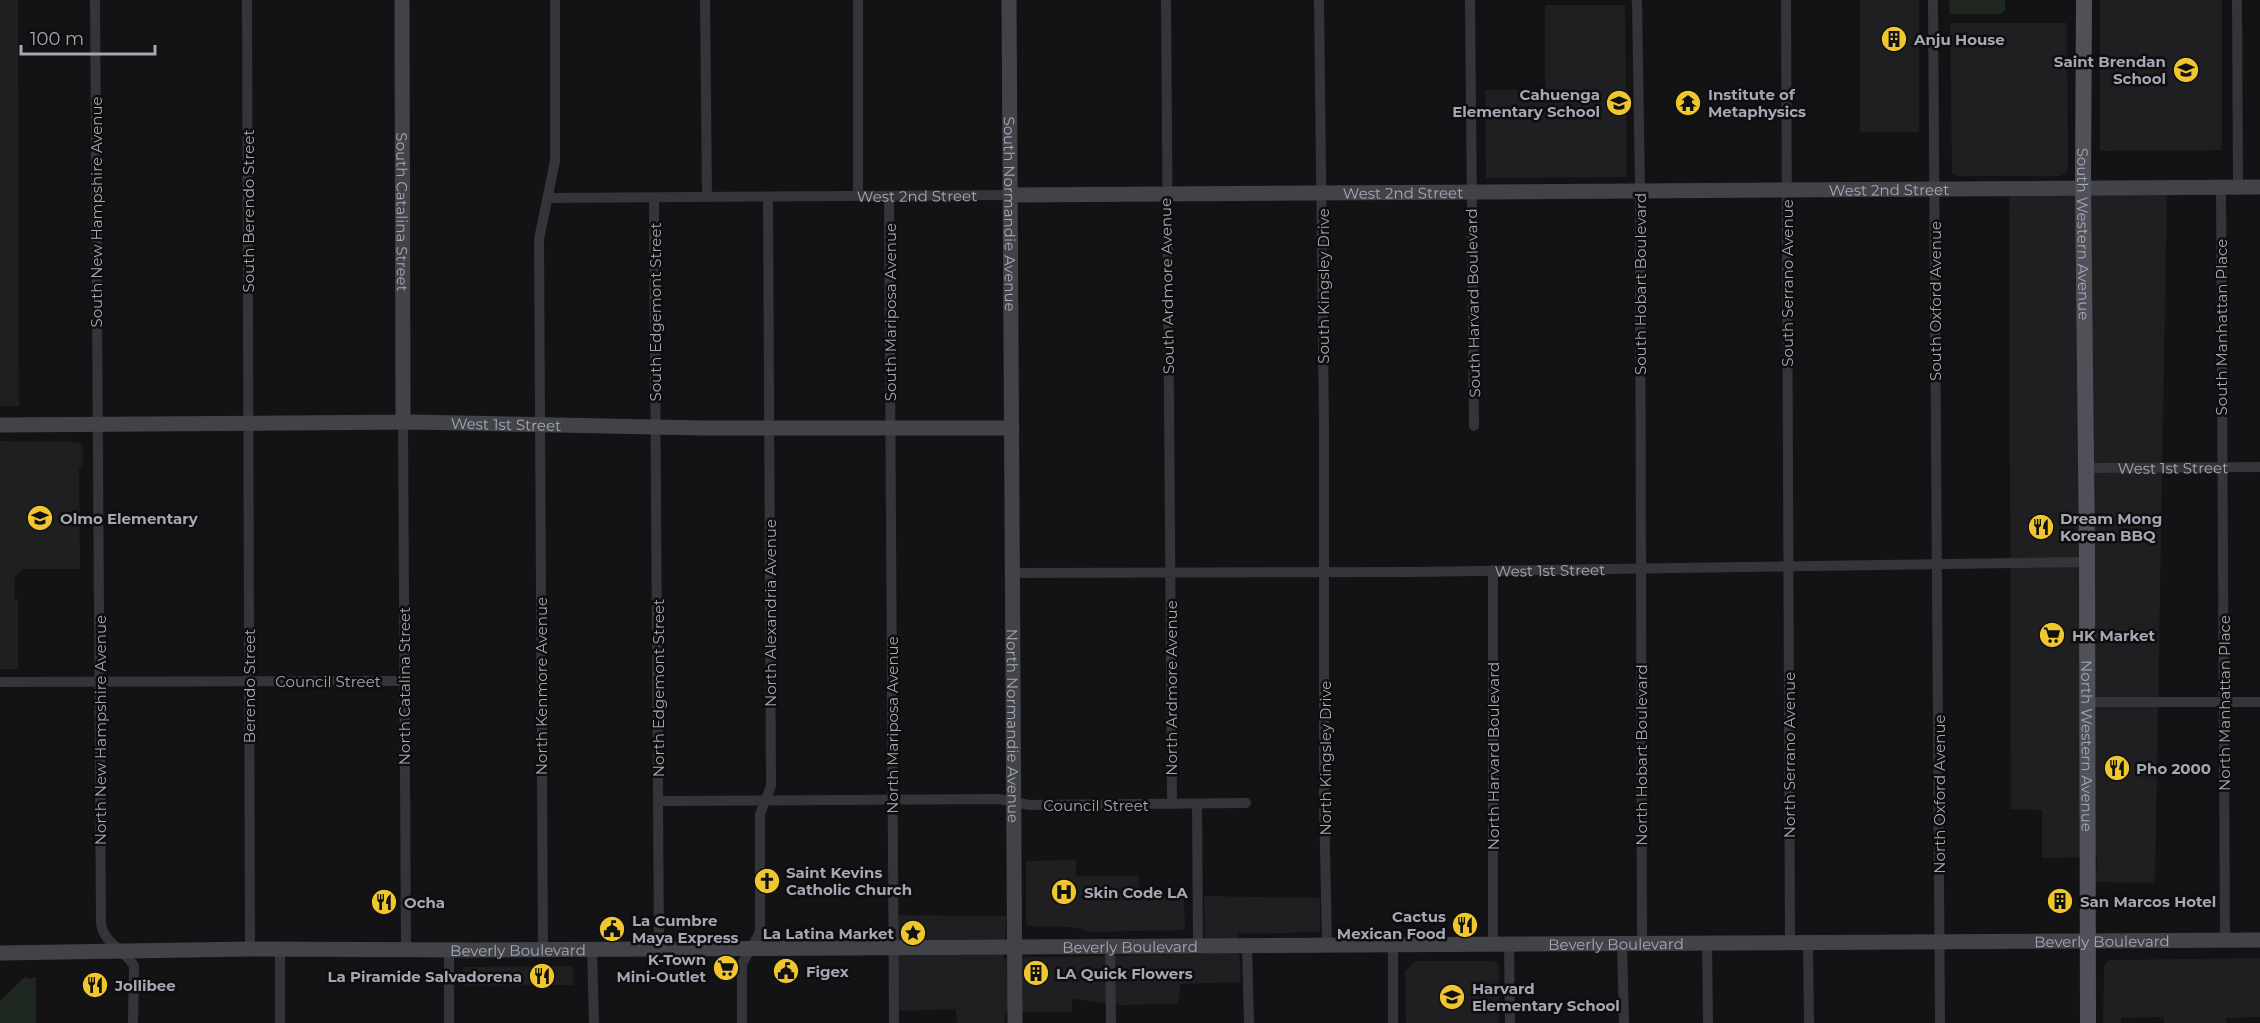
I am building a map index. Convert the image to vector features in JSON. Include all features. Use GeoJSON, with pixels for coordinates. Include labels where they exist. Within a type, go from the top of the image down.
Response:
{"type":"FeatureCollection","features":[{"type":"Feature","properties":{"kind":"main road","name":"South Catalina Street"},"geometry":{"type":"LineString","coordinates":[[402,0],[403,422]]}},
{"type":"Feature","properties":{"kind":"main road","name":"South Normandie Avenue"},"geometry":{"type":"LineString","coordinates":[[1009,0],[1012,428]]}},
{"type":"Feature","properties":{"kind":"main road","name":"South Western Avenue"},"geometry":{"type":"LineString","coordinates":[[2084,0],[2086,468]]}},
{"type":"Feature","properties":{"kind":"main road","name":"West 2nd Street"},"geometry":{"type":"LineString","coordinates":[[1010,195],[2260,187]]}},
{"type":"Feature","properties":{"kind":"main road","name":"West 1st Street"},"geometry":{"type":"LineString","coordinates":[[0,425],[403,422],[656,427],[1012,428]]}},
{"type":"Feature","properties":{"kind":"main road","name":"North Normandie Avenue"},"geometry":{"type":"LineString","coordinates":[[1012,428],[1015,1023]]}},
{"type":"Feature","properties":{"kind":"main road","name":"North Western Avenue"},"geometry":{"type":"LineString","coordinates":[[2086,468],[2088,1023]]}},
{"type":"Feature","properties":{"kind":"main road","name":"Beverly Boulevard"},"geometry":{"type":"LineString","coordinates":[[0,953],[250,949],[751,949],[2260,940]]}},
{"type":"Feature","properties":{"kind":"street","name":"South New Hampshire Avenue"},"geometry":{"type":"LineString","coordinates":[[95,0],[98,424]]}},
{"type":"Feature","properties":{"kind":"street","name":"South Berendo Street"},"geometry":{"type":"LineString","coordinates":[[247,0],[249,422]]}},
{"type":"Feature","properties":{"kind":"street","name":"North Kenmore Avenue"},"geometry":{"type":"LineString","coordinates":[[543,949],[539,239],[555,161],[555,0]]}},
{"type":"Feature","properties":{"kind":"street"},"geometry":{"type":"LineString","coordinates":[[705,0],[707,197]]}},
{"type":"Feature","properties":{"kind":"street"},"geometry":{"type":"LineString","coordinates":[[858,0],[858,196]]}},
{"type":"Feature","properties":{"kind":"street","name":"South Ardmore Avenue"},"geometry":{"type":"LineString","coordinates":[[1166,0],[1170,571]]}},
{"type":"Feature","properties":{"kind":"street","name":"South Kingsley Drive"},"geometry":{"type":"LineString","coordinates":[[1319,0],[1325,571]]}},
{"type":"Feature","properties":{"kind":"street","name":"South Harvard Boulevard"},"geometry":{"type":"LineString","coordinates":[[1470,0],[1474,426]]}},
{"type":"Feature","properties":{"kind":"street","name":"South Hobart Boulevard"},"geometry":{"type":"LineString","coordinates":[[1637,0],[1640,190],[1640,568]]}},
{"type":"Feature","properties":{"kind":"street","name":"South Serrano Avenue"},"geometry":{"type":"LineString","coordinates":[[1786,0],[1788,567]]}},
{"type":"Feature","properties":{"kind":"street","name":"South Oxford Avenue"},"geometry":{"type":"LineString","coordinates":[[1933,0],[1937,565]]}},
{"type":"Feature","properties":{"kind":"street"},"geometry":{"type":"LineString","coordinates":[[2237,0],[2238,187]]}},
{"type":"Feature","properties":{"kind":"street","name":"South Manhattan Place"},"geometry":{"type":"LineString","coordinates":[[2221,187],[2221,467]]}},
{"type":"Feature","properties":{"kind":"street","name":"West 2nd Street"},"geometry":{"type":"LineString","coordinates":[[547,198],[1010,195]]}},
{"type":"Feature","properties":{"kind":"street","name":"South Mariposa Avenue"},"geometry":{"type":"LineString","coordinates":[[889,196],[890,428]]}},
{"type":"Feature","properties":{"kind":"street","name":"North Alexandria Avenue"},"geometry":{"type":"LineString","coordinates":[[742,1023],[742,963],[760,929],[760,814],[771,786],[768,197]]}},
{"type":"Feature","properties":{"kind":"street","name":"South Edgemont Street"},"geometry":{"type":"LineString","coordinates":[[654,198],[656,427]]}},
{"type":"Feature","properties":{"kind":"street","name":"Berendo Street"},"geometry":{"type":"LineString","coordinates":[[249,422],[250,949]]}},
{"type":"Feature","properties":{"kind":"street","name":"North Catalina Street"},"geometry":{"type":"LineString","coordinates":[[403,422],[406,950]]}},
{"type":"Feature","properties":{"kind":"street","name":"North New Hampshire Avenue"},"geometry":{"type":"LineString","coordinates":[[98,424],[100,922],[103,934],[130,959],[134,966],[134,1023]]}},
{"type":"Feature","properties":{"kind":"street","name":"North Edgemont Street"},"geometry":{"type":"LineString","coordinates":[[656,427],[659,949]]}},
{"type":"Feature","properties":{"kind":"street","name":"North Mariposa Avenue"},"geometry":{"type":"LineString","coordinates":[[890,428],[894,1023]]}},
{"type":"Feature","properties":{"kind":"street","name":"North Manhattan Place"},"geometry":{"type":"LineString","coordinates":[[2221,467],[2223,480],[2225,940]]}},
{"type":"Feature","properties":{"kind":"street","name":"West 1st Street"},"geometry":{"type":"LineString","coordinates":[[2086,468],[2260,467]]}},
{"type":"Feature","properties":{"kind":"street","name":"West 1st Street"},"geometry":{"type":"LineString","coordinates":[[1014,573],[1788,567],[2087,562]]}},
{"type":"Feature","properties":{"kind":"street","name":"North Oxford Avenue"},"geometry":{"type":"LineString","coordinates":[[1937,565],[1940,1023]]}},
{"type":"Feature","properties":{"kind":"street","name":"North Serrano Avenue"},"geometry":{"type":"LineString","coordinates":[[1788,567],[1790,943]]}},
{"type":"Feature","properties":{"kind":"street","name":"North Hobart Boulevard"},"geometry":{"type":"LineString","coordinates":[[1640,568],[1642,943]]}},
{"type":"Feature","properties":{"kind":"street","name":"North Harvard Boulevard"},"geometry":{"type":"LineString","coordinates":[[1492,570],[1493,943]]}},
{"type":"Feature","properties":{"kind":"street","name":"North Ardmore Avenue"},"geometry":{"type":"LineString","coordinates":[[1170,571],[1172,804]]}},
{"type":"Feature","properties":{"kind":"street","name":"North Kingsley Drive"},"geometry":{"type":"LineString","coordinates":[[1325,571],[1324,802],[1328,944]]}},
{"type":"Feature","properties":{"kind":"street","name":"Council Street"},"geometry":{"type":"LineString","coordinates":[[0,682],[404,681]]}},
{"type":"Feature","properties":{"kind":"street"},"geometry":{"type":"LineString","coordinates":[[2086,702],[2260,702]]}},
{"type":"Feature","properties":{"kind":"street","name":"Council Street"},"geometry":{"type":"LineString","coordinates":[[658,801],[999,799],[1030,805],[1246,803]]}},
{"type":"Feature","properties":{"kind":"street"},"geometry":{"type":"LineString","coordinates":[[1197,804],[1198,946]]}},
{"type":"Feature","properties":{"kind":"street"},"geometry":{"type":"LineString","coordinates":[[1623,943],[1624,1023]]}},
{"type":"Feature","properties":{"kind":"street"},"geometry":{"type":"LineString","coordinates":[[1707,943],[1708,1023]]}},
{"type":"Feature","properties":{"kind":"street"},"geometry":{"type":"LineString","coordinates":[[1808,943],[1809,1023]]}},
{"type":"Feature","properties":{"kind":"street"},"geometry":{"type":"LineString","coordinates":[[1509,944],[1510,1023]]}},
{"type":"Feature","properties":{"kind":"street"},"geometry":{"type":"LineString","coordinates":[[1393,945],[1393,1023]]}},
{"type":"Feature","properties":{"kind":"street"},"geometry":{"type":"LineString","coordinates":[[1110,946],[1111,1023]]}},
{"type":"Feature","properties":{"kind":"street"},"geometry":{"type":"LineString","coordinates":[[1247,946],[1249,1023]]}},
{"type":"Feature","properties":{"kind":"street"},"geometry":{"type":"LineString","coordinates":[[592,949],[594,1023]]}},
{"type":"Feature","properties":{"kind":"street"},"geometry":{"type":"LineString","coordinates":[[280,950],[280,1023]]}},
{"type":"Feature","properties":{"kind":"street"},"geometry":{"type":"LineString","coordinates":[[449,950],[449,1023]]}},
{"type":"Feature","properties":{"kind":"shaded area"},"geometry":{"type":"Polygon","coordinates":[[[0,0],[18,0],[19,406],[0,406],[0,0]]]}},
{"type":"Feature","properties":{"kind":"shaded area"},"geometry":{"type":"Polygon","coordinates":[[[1860,0],[1919,0],[1919,132],[1860,132],[1860,0]]]}},
{"type":"Feature","properties":{"kind":"shaded area"},"geometry":{"type":"Polygon","coordinates":[[[1949,0],[2005,0],[2005,10],[2001,14],[1950,14],[1949,0]]]}},
{"type":"Feature","properties":{"kind":"shaded area","name":"Saint Brendan School"},"geometry":{"type":"Polygon","coordinates":[[[2100,0],[2222,0],[2222,150],[2100,151],[2100,0]]]}},
{"type":"Feature","properties":{"kind":"shaded area"},"geometry":{"type":"Polygon","coordinates":[[[1545,5],[1625,5],[1627,177],[1486,178],[1485,90],[1545,90],[1545,5]]]}},
{"type":"Feature","properties":{"kind":"shaded area"},"geometry":{"type":"Polygon","coordinates":[[[1950,23],[2067,23],[2068,165],[2066,173],[2060,176],[1957,176],[1952,174],[1950,23]]]}},
{"type":"Feature","properties":{"kind":"shaded area"},"geometry":{"type":"Polygon","coordinates":[[[2167,190],[2155,883],[2096,882],[2097,857],[2042,858],[2042,810],[2011,809],[2009,192],[2167,190]]]}},
{"type":"Feature","properties":{"kind":"shaded area","name":"Olmo Elementary"},"geometry":{"type":"Polygon","coordinates":[[[0,441],[78,442],[83,446],[83,464],[79,469],[80,569],[24,569],[15,577],[14,599],[18,599],[18,669],[0,669],[0,441]]]}},
{"type":"Feature","properties":{"kind":"shaded area"},"geometry":{"type":"Polygon","coordinates":[[[1076,860],[1076,876],[1139,876],[1140,897],[1184,897],[1185,930],[1090,932],[1072,927],[1028,926],[1026,920],[1026,861],[1076,860]]]}},
{"type":"Feature","properties":{"kind":"shaded area"},"geometry":{"type":"Polygon","coordinates":[[[1204,896],[1320,898],[1320,932],[1238,934],[1241,982],[1181,984],[1178,1004],[1121,1005],[1072,999],[1072,1012],[1006,1012],[1004,1023],[957,1023],[956,1009],[898,1011],[898,915],[1007,916],[1003,958],[1205,954],[1204,896]]]}},
{"type":"Feature","properties":{"kind":"shaded area"},"geometry":{"type":"Polygon","coordinates":[[[2260,958],[2260,1017],[2226,1018],[2226,1023],[2164,1023],[2163,1017],[2122,1018],[2121,1023],[2103,1023],[2104,966],[2109,960],[2260,958]]]}},
{"type":"Feature","properties":{"kind":"shaded area","name":"Harvard Elementary School"},"geometry":{"type":"Polygon","coordinates":[[[1416,961],[1494,961],[1499,965],[1499,1023],[1406,1023],[1405,971],[1416,961]]]}},
{"type":"Feature","properties":{"kind":"shaded area"},"geometry":{"type":"Polygon","coordinates":[[[571,966],[573,985],[463,986],[463,967],[571,966]]]}},
{"type":"Feature","properties":{"kind":"shaded area"},"geometry":{"type":"Polygon","coordinates":[[[25,977],[29,979],[36,977],[36,1023],[0,1023],[0,1001],[25,977]]]}},
{"type":"Feature","properties":{"kind":"place","name":"Anju House"},"geometry":{"type":"Point","coordinates":[1894,39]}},
{"type":"Feature","properties":{"kind":"place","name":"Saint Brendan School"},"geometry":{"type":"Point","coordinates":[2186,70]}},
{"type":"Feature","properties":{"kind":"place","name":"Cahuenga Elementary School"},"geometry":{"type":"Point","coordinates":[1619,103]}},
{"type":"Feature","properties":{"kind":"place","name":"Institute of Metaphysics"},"geometry":{"type":"Point","coordinates":[1688,103]}},
{"type":"Feature","properties":{"kind":"place","name":"Olmo Elementary"},"geometry":{"type":"Point","coordinates":[40,518]}},
{"type":"Feature","properties":{"kind":"place","name":"Dream Mong Korean BBQ"},"geometry":{"type":"Point","coordinates":[2041,527]}},
{"type":"Feature","properties":{"kind":"place","name":"HK Market"},"geometry":{"type":"Point","coordinates":[2052,635]}},
{"type":"Feature","properties":{"kind":"place","name":"Pho 2000"},"geometry":{"type":"Point","coordinates":[2117,768]}},
{"type":"Feature","properties":{"kind":"place","name":"Saint Kevins Catholic Church"},"geometry":{"type":"Point","coordinates":[767,881]}},
{"type":"Feature","properties":{"kind":"place","name":"Skin Code LA"},"geometry":{"type":"Point","coordinates":[1064,892]}},
{"type":"Feature","properties":{"kind":"place","name":"San Marcos Hotel"},"geometry":{"type":"Point","coordinates":[2060,901]}},
{"type":"Feature","properties":{"kind":"place","name":"Ocha"},"geometry":{"type":"Point","coordinates":[384,902]}},
{"type":"Feature","properties":{"kind":"place","name":"Cactus Mexican Food"},"geometry":{"type":"Point","coordinates":[1465,925]}},
{"type":"Feature","properties":{"kind":"place","name":"La Cumbre Maya Express"},"geometry":{"type":"Point","coordinates":[612,929]}},
{"type":"Feature","properties":{"kind":"place","name":"La Latina Market"},"geometry":{"type":"Point","coordinates":[913,933]}},
{"type":"Feature","properties":{"kind":"place","name":"K-Town Mini-Outlet"},"geometry":{"type":"Point","coordinates":[726,968]}},
{"type":"Feature","properties":{"kind":"place","name":"Figex"},"geometry":{"type":"Point","coordinates":[786,971]}},
{"type":"Feature","properties":{"kind":"place","name":"LA Quick Flowers"},"geometry":{"type":"Point","coordinates":[1036,973]}},
{"type":"Feature","properties":{"kind":"place","name":"La Piramide Salvadorena"},"geometry":{"type":"Point","coordinates":[542,976]}},
{"type":"Feature","properties":{"kind":"place","name":"Jollibee"},"geometry":{"type":"Point","coordinates":[95,985]}},
{"type":"Feature","properties":{"kind":"place","name":"Harvard Elementary School"},"geometry":{"type":"Point","coordinates":[1452,997]}}]}
